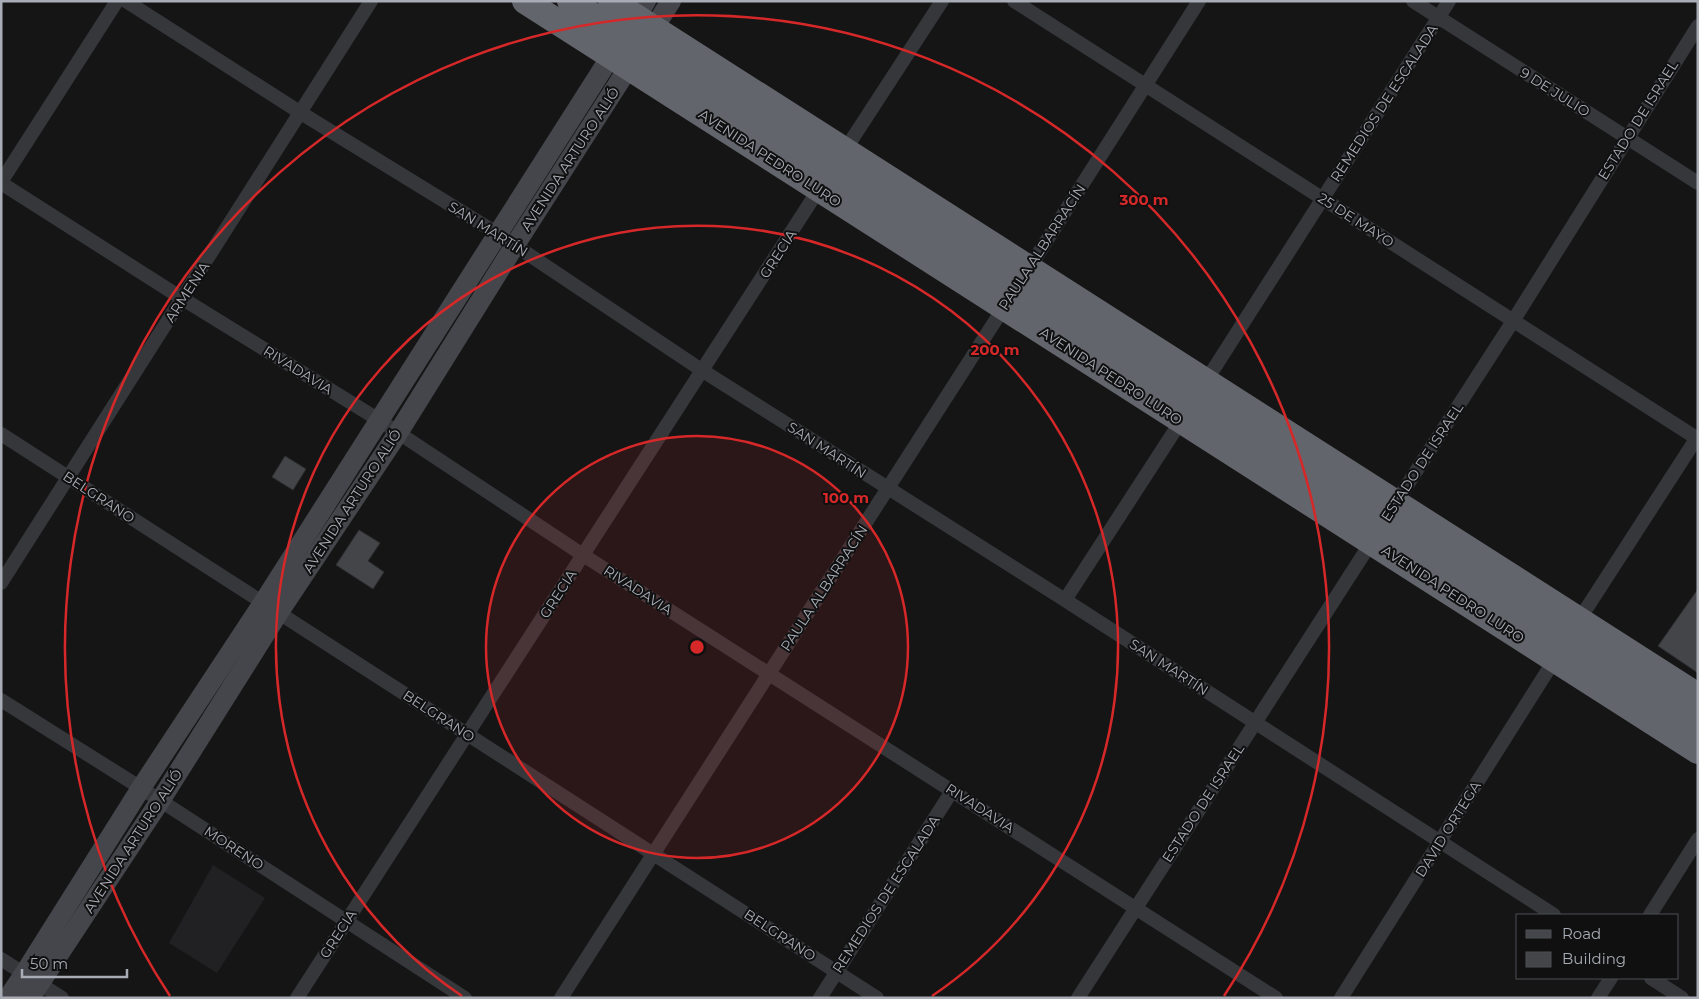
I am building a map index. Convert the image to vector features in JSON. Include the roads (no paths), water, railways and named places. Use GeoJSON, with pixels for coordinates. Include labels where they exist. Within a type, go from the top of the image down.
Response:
{"type":"FeatureCollection","features":[{"type":"Feature","properties":{"kind":"highway","name":"AVENIDA PEDRO LURO"},"geometry":{"type":"LineString","coordinates":[[525,1],[634,36],[1016,288],[1698,723]]}},
{"type":"Feature","properties":{"kind":"highway","name":"AVENIDA PEDRO LURO"},"geometry":{"type":"LineString","coordinates":[[570,1],[845,150],[1181,421],[1579,620],[1698,696]]}},
{"type":"Feature","properties":{"kind":"highway","name":"AVENIDA PEDRO LURO"},"geometry":{"type":"LineString","coordinates":[[612,1],[634,36],[819,190],[1206,381],[1554,659],[1698,751]]}},
{"type":"Feature","properties":{"kind":"main road","name":"AVENIDA ARTURO ALIÓ"},"geometry":{"type":"LineString","coordinates":[[8,998],[31,985],[160,800],[379,420],[498,234],[634,36],[670,1]]}},
{"type":"Feature","properties":{"kind":"main road","name":"AVENIDA ARTURO ALIÓ"},"geometry":{"type":"LineString","coordinates":[[31,985],[141,788],[398,433],[515,245],[634,36]]}},
{"type":"Feature","properties":{"kind":"street"},"geometry":{"type":"LineString","coordinates":[[1,182],[117,1]]}},
{"type":"Feature","properties":{"kind":"street","name":"SAN MARTÍN"},"geometry":{"type":"LineString","coordinates":[[126,1],[301,113],[498,234],[703,371],[1066,600],[1552,914]]}},
{"type":"Feature","properties":{"kind":"street","name":"ARMENIA"},"geometry":{"type":"LineString","coordinates":[[1,583],[371,1]]}},
{"type":"Feature","properties":{"kind":"street"},"geometry":{"type":"LineString","coordinates":[[845,150],[942,1]]}},
{"type":"Feature","properties":{"kind":"street","name":"25 DE MAYO"},"geometry":{"type":"LineString","coordinates":[[1014,1],[1697,438]]}},
{"type":"Feature","properties":{"kind":"street","name":"PAULA ALBARRACÍN"},"geometry":{"type":"LineString","coordinates":[[561,998],[1199,1]]}},
{"type":"Feature","properties":{"kind":"street","name":"9 DE JULIO"},"geometry":{"type":"LineString","coordinates":[[1413,1],[1698,183]]}},
{"type":"Feature","properties":{"kind":"street","name":"REMEDIOS DE ESCALADA"},"geometry":{"type":"LineString","coordinates":[[1206,381],[1449,1]]}},
{"type":"Feature","properties":{"kind":"street","name":"ESTADO DE ISRAEL"},"geometry":{"type":"LineString","coordinates":[[1078,998],[1513,321],[1626,137],[1698,26]]}},
{"type":"Feature","properties":{"kind":"street","name":"RIVADAVIA"},"geometry":{"type":"LineString","coordinates":[[1,182],[183,299],[379,420],[584,555],[1276,998]]}},
{"type":"Feature","properties":{"kind":"street","name":"GRECIA"},"geometry":{"type":"LineString","coordinates":[[297,998],[819,190]]}},
{"type":"Feature","properties":{"kind":"street"},"geometry":{"type":"LineString","coordinates":[[1066,600],[1181,421]]}},
{"type":"Feature","properties":{"kind":"street","name":"BELGRANO"},"geometry":{"type":"LineString","coordinates":[[1,434],[878,998]]}},
{"type":"Feature","properties":{"kind":"street"},"geometry":{"type":"LineString","coordinates":[[1579,620],[1697,438]]}},
{"type":"Feature","properties":{"kind":"street","name":"DAVID ORTEGA"},"geometry":{"type":"LineString","coordinates":[[1341,998],[1554,659]]}},
{"type":"Feature","properties":{"kind":"street","name":"MORENO"},"geometry":{"type":"LineString","coordinates":[[1,700],[160,800],[466,998]]}},
{"type":"Feature","properties":{"kind":"street","name":"REMEDIOS DE ESCALADA"},"geometry":{"type":"LineString","coordinates":[[820,998],[952,791]]}},
{"type":"Feature","properties":{"kind":"street"},"geometry":{"type":"LineString","coordinates":[[1651,914],[1698,839]]}},
{"type":"Feature","properties":{"kind":"street"},"geometry":{"type":"LineString","coordinates":[[1,959],[31,985],[62,998]]}},
{"type":"Feature","properties":{"kind":"street"},"geometry":{"type":"LineString","coordinates":[[1598,998],[1610,979]]}},
{"type":"Feature","properties":{"kind":"street"},"geometry":{"type":"LineString","coordinates":[[1653,979],[1682,998]]}}]}
